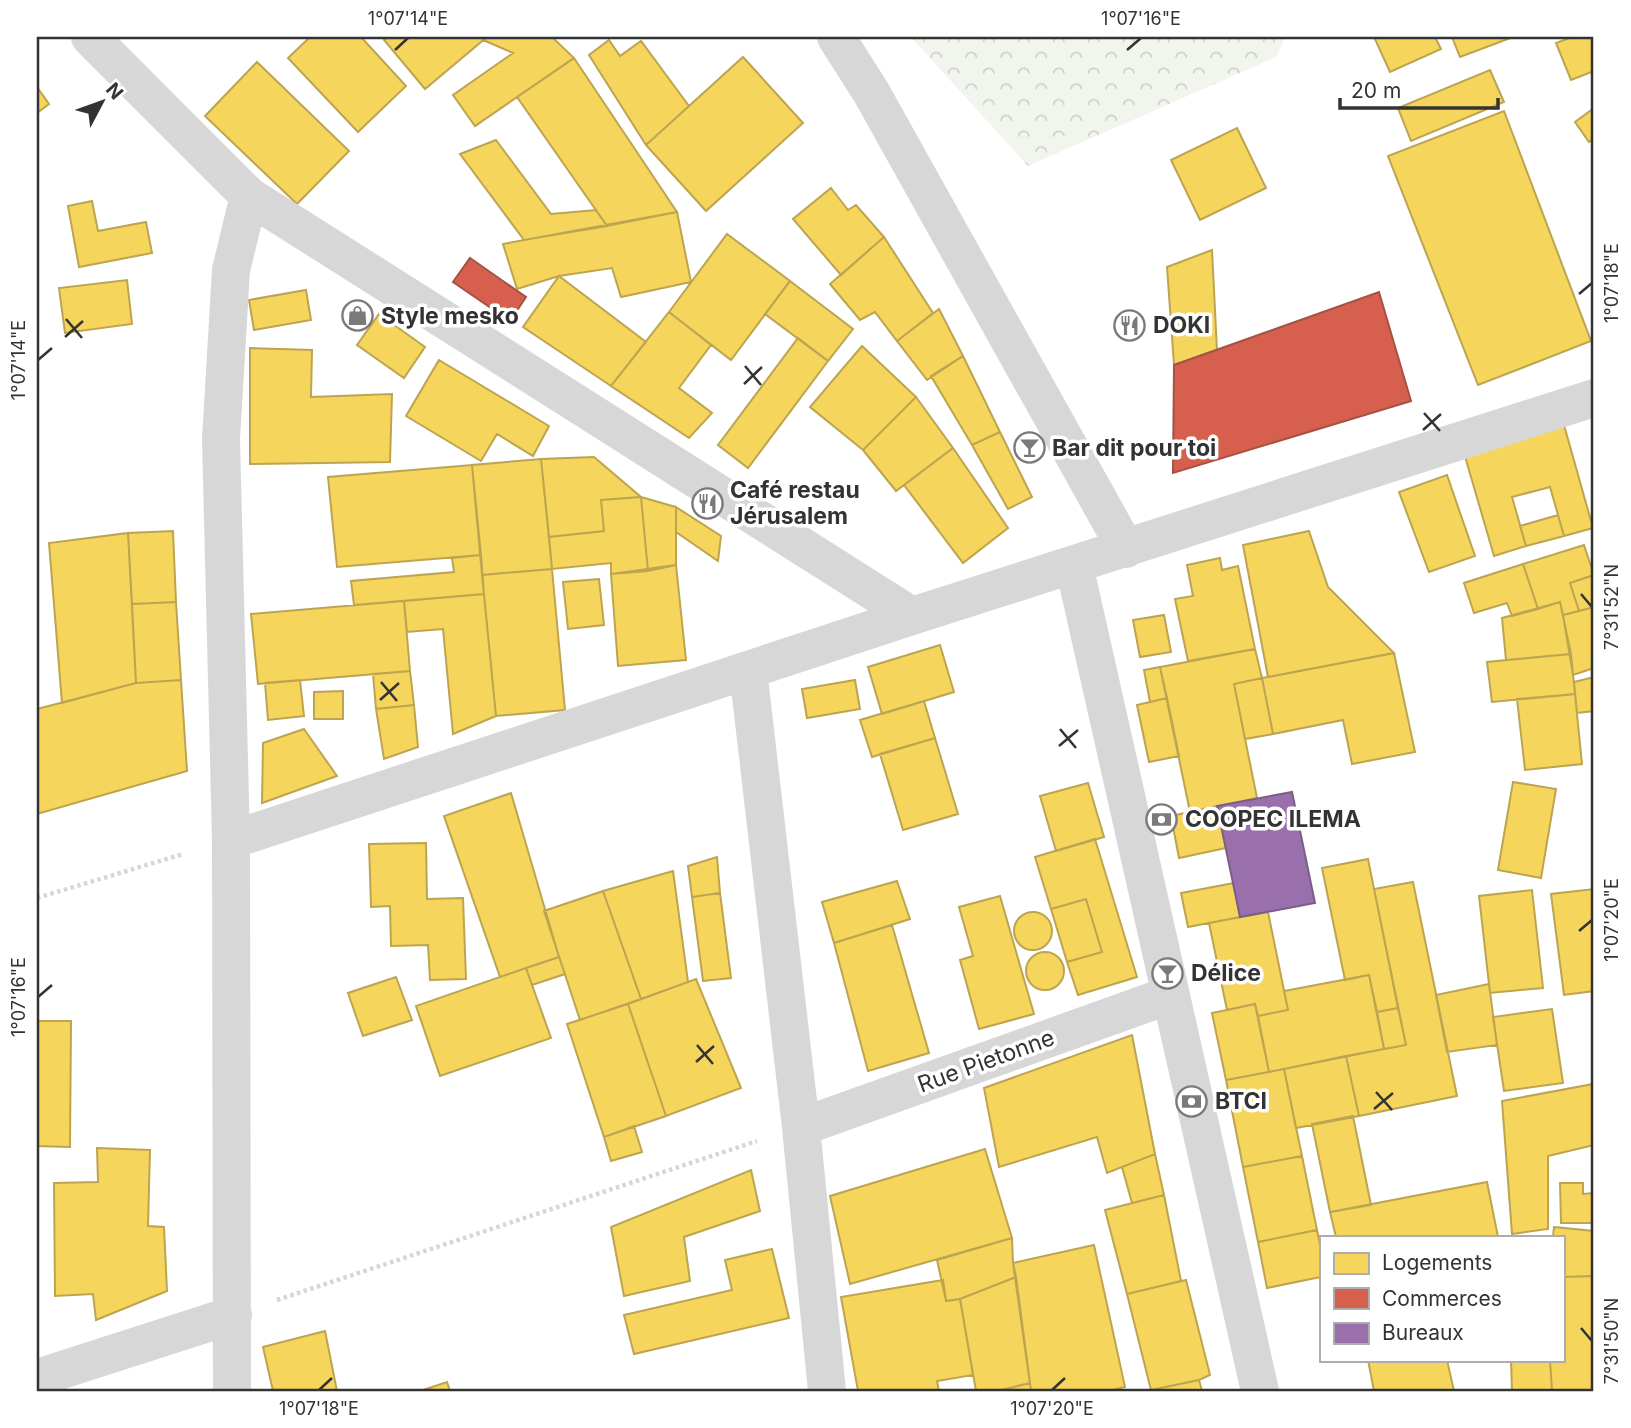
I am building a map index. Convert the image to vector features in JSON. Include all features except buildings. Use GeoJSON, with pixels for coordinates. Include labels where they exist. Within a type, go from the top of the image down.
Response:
{"type":"FeatureCollection","features":[{"type":"Feature","properties":{"kind":"street"},"geometry":{"type":"LineString","coordinates":[[90,37],[249,195],[912,616]]}},
{"type":"Feature","properties":{"kind":"street"},"geometry":{"type":"LineString","coordinates":[[836,37],[872,92],[1126,550]]}},
{"type":"Feature","properties":{"kind":"street"},"geometry":{"type":"LineString","coordinates":[[232,1391],[231,839],[220,439],[231,270],[249,195]]}},
{"type":"Feature","properties":{"kind":"street"},"geometry":{"type":"LineString","coordinates":[[231,839],[912,616],[1126,550],[1594,398]]}},
{"type":"Feature","properties":{"kind":"street"},"geometry":{"type":"LineString","coordinates":[[1074,565],[1260,1391]]}},
{"type":"Feature","properties":{"kind":"street"},"geometry":{"type":"LineString","coordinates":[[748,670],[801,1127],[827,1391]]}},
{"type":"Feature","properties":{"kind":"street","name":"Rue Pietonne"},"geometry":{"type":"LineString","coordinates":[[801,1127],[1170,995]]}},
{"type":"Feature","properties":{"kind":"street"},"geometry":{"type":"LineString","coordinates":[[37,1378],[233,1315]]}},
{"type":"Feature","properties":{"kind":"path"},"geometry":{"type":"LineString","coordinates":[[37,898],[231,839]]}},
{"type":"Feature","properties":{"kind":"path"},"geometry":{"type":"LineString","coordinates":[[233,1315],[801,1127]]}},
{"type":"Feature","properties":{"kind":"green space"},"geometry":{"type":"Polygon","coordinates":[[[911,37],[1285,37],[1276,57],[1028,166],[911,37]]]}},
{"type":"Feature","properties":{"kind":"place","name":"Style mesko"},"geometry":{"type":"Point","coordinates":[358,316]}},
{"type":"Feature","properties":{"kind":"place","name":"DOKI"},"geometry":{"type":"Point","coordinates":[1130,325]}},
{"type":"Feature","properties":{"kind":"place","name":"Bar dit pour toi"},"geometry":{"type":"Point","coordinates":[1029,448]}},
{"type":"Feature","properties":{"kind":"place","name":"Café restau Jérusalem"},"geometry":{"type":"Point","coordinates":[707,503]}},
{"type":"Feature","properties":{"kind":"place","name":"COOPEC ILEMA"},"geometry":{"type":"Point","coordinates":[1162,819]}},
{"type":"Feature","properties":{"kind":"place","name":"Délice"},"geometry":{"type":"Point","coordinates":[1168,973]}},
{"type":"Feature","properties":{"kind":"place","name":"BTCI"},"geometry":{"type":"Point","coordinates":[1192,1101]}}]}
